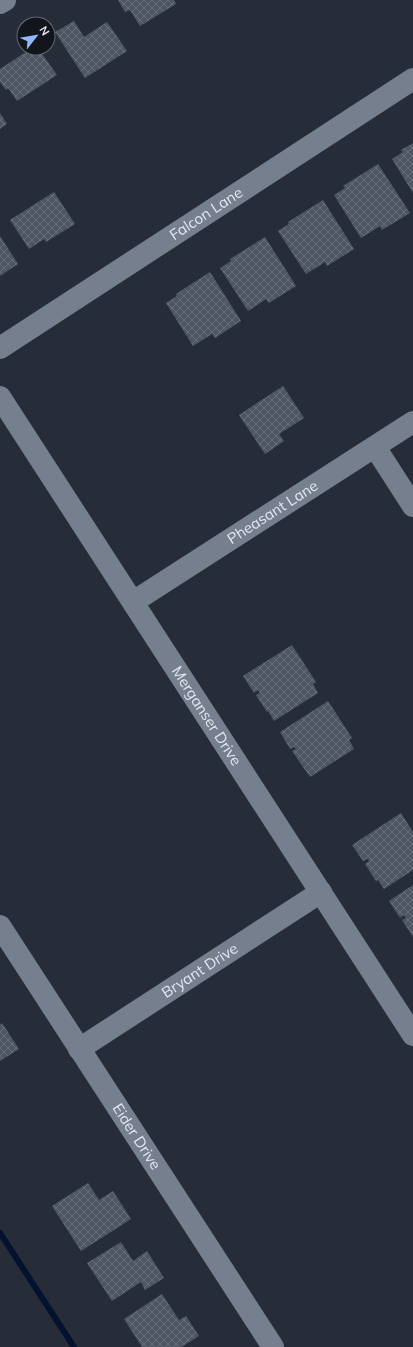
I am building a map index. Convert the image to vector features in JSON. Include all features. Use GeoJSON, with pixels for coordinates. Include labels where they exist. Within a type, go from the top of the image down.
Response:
{"type":"FeatureCollection","features":[{"type":"Feature","properties":{"kind":"street"},"geometry":{"type":"LineString","coordinates":[[0,3],[5,0]]}},
{"type":"Feature","properties":{"kind":"street","name":"Falcon Lane"},"geometry":{"type":"LineString","coordinates":[[0,348],[413,79]]}},
{"type":"Feature","properties":{"kind":"street","name":"Merganser Drive"},"geometry":{"type":"LineString","coordinates":[[0,397],[413,1035]]}},
{"type":"Feature","properties":{"kind":"street","name":"Pheasant Lane"},"geometry":{"type":"LineString","coordinates":[[133,602],[413,422]]}},
{"type":"Feature","properties":{"kind":"street"},"geometry":{"type":"LineString","coordinates":[[375,447],[413,506]]}},
{"type":"Feature","properties":{"kind":"street","name":"Bryant Drive"},"geometry":{"type":"LineString","coordinates":[[79,1049],[321,892]]}},
{"type":"Feature","properties":{"kind":"street","name":"Eider Drive"},"geometry":{"type":"LineString","coordinates":[[0,926],[273,1347]]}},
{"type":"Feature","properties":{"kind":"building"},"geometry":{"type":"Polygon","coordinates":[[[118,0],[174,0],[176,4],[140,26],[130,10],[125,12],[118,0]]]}},
{"type":"Feature","properties":{"kind":"building"},"geometry":{"type":"Polygon","coordinates":[[[74,21],[84,37],[107,22],[127,51],[85,78],[56,31],[74,21]]]}},
{"type":"Feature","properties":{"kind":"building"},"geometry":{"type":"Polygon","coordinates":[[[20,56],[44,56],[57,75],[17,101],[8,88],[6,90],[0,82],[0,69],[20,56]]]}},
{"type":"Feature","properties":{"kind":"building"},"geometry":{"type":"Polygon","coordinates":[[[0,113],[7,124],[0,129],[0,113]]]}},
{"type":"Feature","properties":{"kind":"building"},"geometry":{"type":"Polygon","coordinates":[[[413,143],[413,193],[392,159],[403,152],[401,150],[413,143]]]}},
{"type":"Feature","properties":{"kind":"building"},"geometry":{"type":"Polygon","coordinates":[[[378,164],[410,213],[382,230],[380,226],[361,238],[334,195],[345,188],[343,186],[378,164]]]}},
{"type":"Feature","properties":{"kind":"building"},"geometry":{"type":"Polygon","coordinates":[[[54,192],[75,224],[46,242],[44,239],[29,249],[10,220],[54,192]]]}},
{"type":"Feature","properties":{"kind":"building"},"geometry":{"type":"Polygon","coordinates":[[[323,200],[354,249],[327,266],[325,262],[306,274],[278,231],[289,224],[288,222],[323,200]]]}},
{"type":"Feature","properties":{"kind":"building"},"geometry":{"type":"Polygon","coordinates":[[[0,236],[18,264],[0,276],[0,236]]]}},
{"type":"Feature","properties":{"kind":"building"},"geometry":{"type":"Polygon","coordinates":[[[265,237],[296,286],[269,303],[266,299],[248,311],[220,268],[231,261],[230,259],[265,237]]]}},
{"type":"Feature","properties":{"kind":"building"},"geometry":{"type":"Polygon","coordinates":[[[210,272],[241,321],[215,338],[212,334],[193,346],[166,303],[177,296],[176,294],[210,272]]]}},
{"type":"Feature","properties":{"kind":"building"},"geometry":{"type":"Polygon","coordinates":[[[283,386],[304,418],[279,434],[284,441],[265,454],[239,415],[283,386]]]}},
{"type":"Feature","properties":{"kind":"building"},"geometry":{"type":"Polygon","coordinates":[[[292,645],[316,682],[313,684],[318,693],[274,721],[256,695],[260,693],[258,690],[254,693],[243,676],[292,645]]]}},
{"type":"Feature","properties":{"kind":"building"},"geometry":{"type":"Polygon","coordinates":[[[328,701],[352,738],[349,740],[354,749],[310,777],[292,751],[296,749],[294,747],[290,749],[280,732],[328,701]]]}},
{"type":"Feature","properties":{"kind":"building"},"geometry":{"type":"Polygon","coordinates":[[[401,813],[413,832],[413,870],[384,889],[378,880],[376,881],[365,864],[369,861],[368,859],[363,861],[352,845],[401,813]]]}},
{"type":"Feature","properties":{"kind":"building"},"geometry":{"type":"Polygon","coordinates":[[[413,885],[413,937],[402,920],[406,918],[404,915],[400,918],[389,901],[413,885]]]}},
{"type":"Feature","properties":{"kind":"building"},"geometry":{"type":"Polygon","coordinates":[[[2,1023],[19,1049],[0,1061],[0,1025],[2,1023]]]}},
{"type":"Feature","properties":{"kind":"building"},"geometry":{"type":"Polygon","coordinates":[[[88,1183],[99,1200],[113,1191],[131,1219],[81,1251],[52,1206],[88,1183]]]}},
{"type":"Feature","properties":{"kind":"building"},"geometry":{"type":"Polygon","coordinates":[[[121,1242],[133,1261],[147,1251],[164,1278],[145,1290],[141,1282],[112,1301],[87,1263],[121,1242]]]}},
{"type":"Feature","properties":{"kind":"building"},"geometry":{"type":"Polygon","coordinates":[[[162,1294],[179,1320],[186,1316],[199,1336],[181,1347],[142,1347],[124,1319],[162,1294]]]}},
{"type":"Feature","properties":{"kind":"waterway"},"geometry":{"type":"LineString","coordinates":[[0,1233],[74,1347]]}}]}
